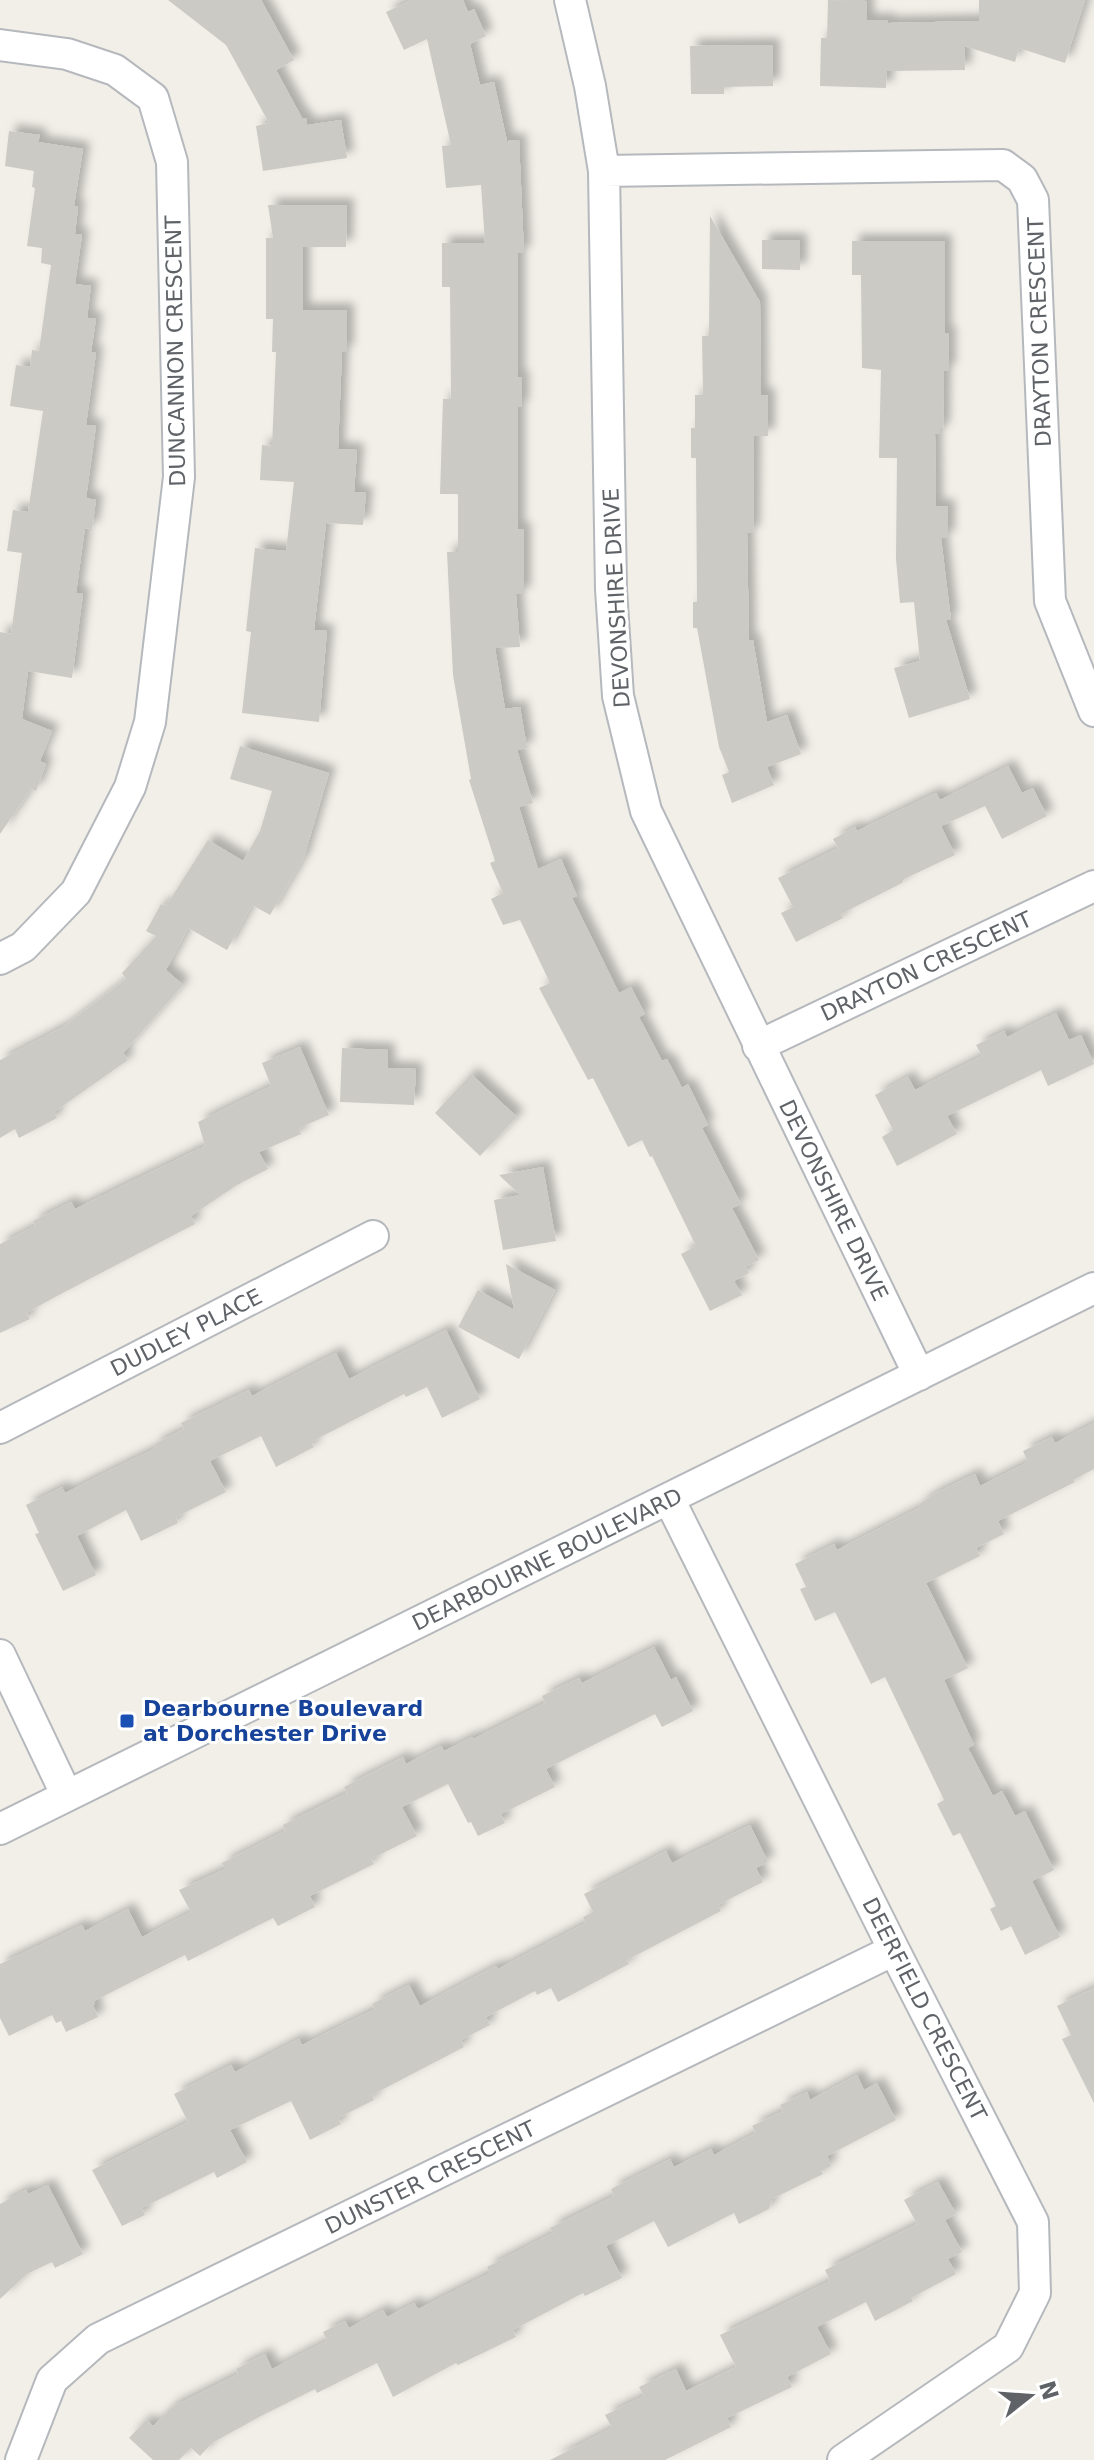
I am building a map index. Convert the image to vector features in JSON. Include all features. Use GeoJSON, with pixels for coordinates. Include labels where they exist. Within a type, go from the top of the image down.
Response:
{"type":"FeatureCollection","features":[{"type":"Feature","properties":{"kind":"street","name":"DEVONSHIRE DRIVE"},"geometry":{"type":"LineString","coordinates":[[570,0],[590,86],[604,171],[611,589],[618,696],[646,811],[919,1375]]}},
{"type":"Feature","properties":{"kind":"street","name":"DUNCANNON CRESCENT"},"geometry":{"type":"LineString","coordinates":[[0,45],[67,54],[115,70],[153,98],[172,162],[179,477],[150,722],[130,787],[76,892],[23,947],[0,959]]}},
{"type":"Feature","properties":{"kind":"street","name":"DRAYTON CRESCENT"},"geometry":{"type":"LineString","coordinates":[[604,171],[1003,165],[1022,179],[1033,200],[1050,601],[1094,711]]}},
{"type":"Feature","properties":{"kind":"street","name":"DRAYTON CRESCENT"},"geometry":{"type":"LineString","coordinates":[[758,1046],[1094,886]]}},
{"type":"Feature","properties":{"kind":"street","name":"DUDLEY PLACE"},"geometry":{"type":"LineString","coordinates":[[0,1428],[373,1236]]}},
{"type":"Feature","properties":{"kind":"street","name":"DEARBOURNE BOULEVARD"},"geometry":{"type":"LineString","coordinates":[[0,1829],[1094,1288]]}},
{"type":"Feature","properties":{"kind":"street","name":"DEERFIELD CRESCENT"},"geometry":{"type":"LineString","coordinates":[[669,1499],[1033,2222],[1035,2293],[1008,2347],[843,2460]]}},
{"type":"Feature","properties":{"kind":"street"},"geometry":{"type":"LineString","coordinates":[[0,1655],[67,1796]]}},
{"type":"Feature","properties":{"kind":"street","name":"DUNSTER CRESCENT"},"geometry":{"type":"LineString","coordinates":[[21,2460],[52,2380],[98,2339],[894,1950]]}},
{"type":"Feature","properties":{"kind":"building"},"geometry":{"type":"Polygon","coordinates":[[[168,0],[261,0],[294,60],[276,70],[302,118],[306,118],[307,125],[341,120],[347,158],[263,171],[256,126],[269,123],[226,45],[168,0]]]}},
{"type":"Feature","properties":{"kind":"building"},"geometry":{"type":"Polygon","coordinates":[[[412,0],[463,0],[468,12],[474,9],[486,36],[470,44],[480,85],[494,82],[507,141],[519,140],[524,253],[518,253],[518,377],[522,377],[522,407],[518,407],[518,529],[524,529],[524,594],[516,594],[520,647],[495,648],[505,709],[520,707],[527,748],[517,750],[533,803],[519,807],[538,869],[561,859],[577,896],[572,898],[619,993],[631,987],[645,1014],[639,1017],[662,1061],[667,1059],[682,1088],[688,1084],[708,1125],[702,1128],[741,1204],[732,1208],[759,1260],[745,1267],[749,1273],[734,1281],[742,1295],[710,1311],[681,1254],[696,1246],[652,1156],[642,1140],[628,1147],[593,1078],[588,1080],[539,988],[550,983],[520,920],[503,925],[491,899],[503,893],[490,863],[495,861],[469,780],[453,675],[447,552],[458,552],[458,494],[440,494],[443,399],[451,399],[450,287],[442,287],[442,243],[485,243],[481,185],[446,188],[442,146],[451,145],[427,39],[404,50],[386,12],[412,0]]]}},
{"type":"Feature","properties":{"kind":"building"},"geometry":{"type":"Polygon","coordinates":[[[828,0],[867,1],[867,20],[888,20],[888,23],[979,21],[979,0],[1085,0],[1065,63],[1019,48],[1015,62],[964,46],[965,70],[887,71],[886,88],[820,86],[821,38],[827,38],[828,0]]]}},
{"type":"Feature","properties":{"kind":"building"},"geometry":{"type":"Polygon","coordinates":[[[773,45],[773,86],[724,87],[724,94],[691,94],[690,46],[773,45]]]}},
{"type":"Feature","properties":{"kind":"building"},"geometry":{"type":"Polygon","coordinates":[[[9,131],[40,135],[38,142],[83,149],[74,206],[78,207],[75,234],[82,235],[75,284],[91,286],[87,318],[96,319],[91,352],[96,353],[86,425],[96,426],[86,498],[96,500],[92,529],[85,528],[76,593],[83,594],[72,678],[28,671],[22,719],[52,731],[40,761],[46,764],[36,791],[31,789],[0,834],[0,632],[11,634],[22,553],[7,551],[13,510],[28,512],[43,411],[10,406],[16,365],[30,367],[32,350],[39,351],[51,265],[41,263],[42,248],[27,246],[35,188],[32,187],[34,171],[5,166],[9,131]]]}},
{"type":"Feature","properties":{"kind":"building"},"geometry":{"type":"Polygon","coordinates":[[[268,205],[347,205],[346,247],[303,247],[303,310],[347,310],[347,352],[342,352],[338,449],[357,450],[354,492],[366,493],[363,525],[326,523],[314,630],[327,631],[319,722],[242,713],[251,632],[246,631],[255,548],[286,551],[294,482],[260,480],[262,445],[272,446],[276,352],[272,352],[273,319],[266,319],[266,238],[273,238],[268,205]]]}},
{"type":"Feature","properties":{"kind":"building"},"geometry":{"type":"Polygon","coordinates":[[[710,216],[760,302],[761,395],[768,395],[768,436],[754,436],[753,533],[747,533],[749,641],[753,640],[767,722],[787,715],[801,754],[767,767],[774,785],[732,803],[722,775],[729,772],[719,747],[697,628],[693,628],[693,602],[697,602],[696,458],[691,458],[691,428],[695,428],[695,395],[703,395],[702,336],[709,336],[710,216]]]}},
{"type":"Feature","properties":{"kind":"building"},"geometry":{"type":"Polygon","coordinates":[[[762,240],[800,240],[800,270],[762,269],[762,240]]]}},
{"type":"Feature","properties":{"kind":"building"},"geometry":{"type":"Polygon","coordinates":[[[852,241],[945,241],[945,333],[949,333],[949,371],[944,371],[943,429],[940,429],[940,434],[935,434],[936,506],[948,506],[948,538],[941,538],[951,620],[946,620],[970,699],[909,718],[894,668],[920,661],[914,602],[900,603],[896,559],[897,458],[879,458],[881,370],[862,368],[861,275],[852,275],[852,241]]]}},
{"type":"Feature","properties":{"kind":"building"},"geometry":{"type":"Polygon","coordinates":[[[240,746],[329,773],[304,857],[270,915],[252,905],[227,950],[188,928],[166,970],[183,985],[123,1053],[128,1060],[54,1112],[57,1118],[19,1138],[15,1129],[0,1138],[0,1060],[63,1027],[126,979],[122,973],[156,936],[146,931],[161,904],[166,906],[208,840],[243,861],[260,831],[272,791],[230,779],[240,746]]]}},
{"type":"Feature","properties":{"kind":"building"},"geometry":{"type":"Polygon","coordinates":[[[1008,766],[1022,793],[1033,788],[1047,816],[1002,839],[985,806],[941,826],[955,855],[904,879],[902,883],[841,914],[843,918],[796,942],[781,913],[793,907],[778,878],[838,848],[833,839],[855,827],[857,831],[936,793],[940,800],[1008,766]]]}},
{"type":"Feature","properties":{"kind":"building"},"geometry":{"type":"Polygon","coordinates":[[[1056,1013],[1069,1040],[1081,1035],[1094,1064],[1048,1086],[1041,1070],[947,1116],[957,1134],[897,1166],[882,1137],[893,1130],[875,1095],[908,1077],[915,1090],[982,1056],[976,1045],[1004,1031],[1007,1037],[1056,1013]]]}},
{"type":"Feature","properties":{"kind":"building"},"geometry":{"type":"Polygon","coordinates":[[[300,1047],[329,1115],[299,1128],[301,1134],[259,1152],[268,1169],[237,1185],[191,1216],[195,1224],[26,1313],[30,1319],[0,1333],[0,1244],[35,1226],[33,1221],[71,1202],[75,1209],[205,1146],[198,1122],[271,1086],[262,1063],[300,1047]]]}},
{"type":"Feature","properties":{"kind":"building"},"geometry":{"type":"Polygon","coordinates":[[[342,1048],[388,1050],[388,1068],[416,1069],[414,1105],[340,1102],[342,1048]]]}},
{"type":"Feature","properties":{"kind":"building"},"geometry":{"type":"Polygon","coordinates":[[[471,1074],[517,1117],[480,1156],[435,1113],[471,1074]]]}},
{"type":"Feature","properties":{"kind":"building"},"geometry":{"type":"Polygon","coordinates":[[[543,1167],[556,1241],[503,1250],[494,1200],[520,1195],[499,1175],[543,1167]]]}},
{"type":"Feature","properties":{"kind":"building"},"geometry":{"type":"Polygon","coordinates":[[[506,1264],[555,1290],[519,1359],[458,1327],[478,1290],[514,1310],[506,1264]]]}},
{"type":"Feature","properties":{"kind":"building"},"geometry":{"type":"Polygon","coordinates":[[[446,1330],[480,1399],[442,1418],[427,1387],[406,1397],[404,1394],[311,1442],[314,1447],[276,1467],[261,1436],[210,1461],[226,1492],[176,1517],[178,1523],[141,1541],[126,1510],[77,1536],[96,1575],[63,1591],[35,1534],[39,1533],[26,1505],[62,1487],[65,1493],[156,1448],[154,1444],[184,1429],[181,1423],[249,1390],[252,1396],[336,1353],[349,1379],[446,1330]]]}},
{"type":"Feature","properties":{"kind":"building"},"geometry":{"type":"Polygon","coordinates":[[[1094,1423],[1094,1469],[998,1521],[1004,1534],[976,1548],[980,1556],[926,1583],[968,1668],[944,1680],[974,1745],[968,1748],[993,1796],[1002,1791],[1015,1816],[1025,1811],[1054,1870],[1032,1881],[1060,1937],[1025,1955],[1011,1926],[1001,1931],[990,1909],[996,1906],[960,1833],[953,1836],[937,1804],[944,1800],[885,1677],[871,1684],[835,1612],[815,1621],[800,1589],[806,1587],[795,1564],[834,1544],[837,1550],[921,1507],[919,1504],[938,1492],[975,1474],[980,1486],[1028,1462],[1023,1451],[1052,1437],[1055,1443],[1094,1423]]]}},
{"type":"Feature","properties":{"kind":"building"},"geometry":{"type":"Polygon","coordinates":[[[654,1647],[671,1680],[676,1677],[693,1711],[662,1727],[655,1714],[546,1769],[555,1787],[501,1814],[505,1823],[478,1836],[448,1784],[402,1807],[417,1836],[371,1859],[374,1864],[310,1896],[315,1907],[278,1926],[273,1918],[188,1961],[185,1955],[94,2001],[98,2017],[66,2032],[61,2021],[56,2023],[52,2015],[9,2036],[0,2018],[0,1964],[82,1925],[85,1931],[128,1909],[142,1937],[191,1912],[179,1890],[225,1869],[222,1863],[285,1831],[283,1825],[347,1793],[344,1787],[403,1757],[406,1764],[441,1746],[444,1751],[473,1739],[545,1703],[542,1696],[579,1678],[582,1683],[654,1647]]]}},
{"type":"Feature","properties":{"kind":"building"},"geometry":{"type":"Polygon","coordinates":[[[750,1825],[768,1862],[756,1868],[763,1882],[718,1905],[721,1911],[627,1960],[629,1964],[558,2002],[551,1988],[537,1995],[535,1991],[486,2017],[490,2025],[461,2040],[464,2047],[372,2095],[374,2100],[338,2118],[341,2124],[310,2140],[291,2101],[230,2130],[247,2162],[217,2178],[214,2172],[142,2208],[145,2215],[122,2226],[92,2170],[188,2122],[174,2094],[231,2065],[235,2072],[299,2039],[302,2045],[375,2009],[372,2004],[409,1985],[420,2006],[586,1923],[583,1917],[593,1912],[584,1894],[666,1851],[672,1863],[750,1825]]]}},
{"type":"Feature","properties":{"kind":"building"},"geometry":{"type":"Polygon","coordinates":[[[1094,1988],[1094,2103],[1062,2039],[1071,2035],[1057,2006],[1094,1988]]]}},
{"type":"Feature","properties":{"kind":"building"},"geometry":{"type":"Polygon","coordinates":[[[857,2075],[864,2090],[877,2083],[896,2120],[827,2156],[831,2166],[821,2171],[823,2174],[772,2199],[769,2209],[739,2224],[734,2213],[668,2247],[654,2221],[606,2246],[622,2278],[585,2296],[583,2293],[513,2330],[516,2337],[458,2365],[456,2363],[393,2397],[377,2363],[261,2416],[212,2443],[200,2456],[191,2448],[179,2460],[153,2460],[129,2438],[146,2420],[153,2426],[172,2407],[238,2374],[236,2369],[265,2354],[272,2369],[327,2341],[323,2332],[345,2321],[349,2328],[383,2310],[387,2317],[414,2303],[418,2309],[490,2273],[487,2267],[553,2233],[550,2228],[614,2196],[611,2189],[670,2159],[674,2167],[711,2149],[714,2155],[756,2133],[752,2126],[783,2111],[780,2105],[807,2092],[810,2100],[857,2075]]]}},
{"type":"Feature","properties":{"kind":"building"},"geometry":{"type":"Polygon","coordinates":[[[938,2182],[956,2214],[945,2220],[962,2252],[948,2259],[956,2274],[875,2321],[866,2302],[817,2327],[831,2354],[787,2377],[792,2387],[727,2418],[731,2427],[665,2460],[550,2460],[612,2428],[605,2415],[644,2396],[639,2387],[676,2369],[686,2391],[736,2367],[720,2335],[830,2281],[825,2270],[917,2224],[904,2200],[938,2182]]]}},
{"type":"Feature","properties":{"kind":"building"},"geometry":{"type":"Polygon","coordinates":[[[48,2185],[83,2254],[55,2268],[52,2262],[27,2274],[0,2299],[0,2204],[26,2190],[28,2194],[48,2185]]]}},
{"type":"Feature","properties":{"kind":"place","name":"Dearbourne Boulevard at Dorchester Drive"},"geometry":{"type":"Point","coordinates":[127,1721]}}]}
